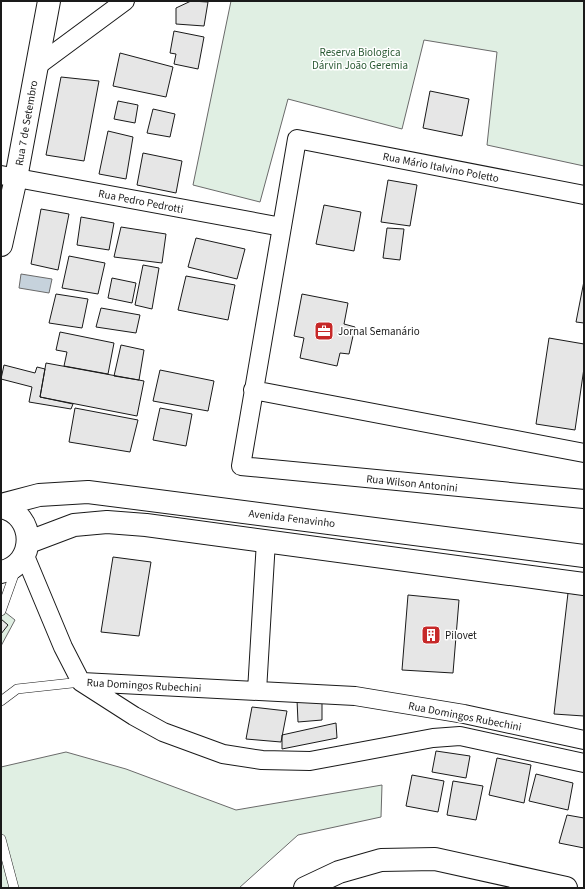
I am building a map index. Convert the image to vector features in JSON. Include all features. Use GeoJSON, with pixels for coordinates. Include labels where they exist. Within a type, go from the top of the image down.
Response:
{"type":"FeatureCollection","features":[{"type":"Feature","properties":{"kind":"street","name":"Rua 7 de Setembro"},"geometry":{"type":"LineString","coordinates":[[1,245],[9,177],[37,66],[49,1]]}},
{"type":"Feature","properties":{"kind":"street"},"geometry":{"type":"LineString","coordinates":[[37,66],[125,1]]}},
{"type":"Feature","properties":{"kind":"street","name":"Rua Mário Italvino Poletto"},"geometry":{"type":"LineString","coordinates":[[282,228],[297,139],[584,195]]}},
{"type":"Feature","properties":{"kind":"street","name":"Rua Pedro Pedrotti"},"geometry":{"type":"LineString","coordinates":[[9,177],[282,228]]}},
{"type":"Feature","properties":{"kind":"street"},"geometry":{"type":"LineString","coordinates":[[282,228],[252,390],[584,453]]}},
{"type":"Feature","properties":{"kind":"street","name":"Rua Wilson Antonini"},"geometry":{"type":"LineString","coordinates":[[252,390],[241,466],[584,499]]}},
{"type":"Feature","properties":{"kind":"street","name":"Avenida Fenavinho"},"geometry":{"type":"LineString","coordinates":[[1,506],[39,495],[88,492],[584,556]]}},
{"type":"Feature","properties":{"kind":"street"},"geometry":{"type":"LineString","coordinates":[[1,506],[17,514],[24,521],[28,531],[18,559],[81,682]]}},
{"type":"Feature","properties":{"kind":"street"},"geometry":{"type":"LineString","coordinates":[[208,533],[212,508]]}},
{"type":"Feature","properties":{"kind":"street"},"geometry":{"type":"LineString","coordinates":[[18,559],[74,524],[108,522],[208,533],[584,584]]}},
{"type":"Feature","properties":{"kind":"street"},"geometry":{"type":"LineString","coordinates":[[257,691],[266,541]]}},
{"type":"Feature","properties":{"kind":"street"},"geometry":{"type":"LineString","coordinates":[[516,575],[520,548]]}},
{"type":"Feature","properties":{"kind":"street","name":"Rua Domingos Rubechini"},"geometry":{"type":"LineString","coordinates":[[81,682],[355,696],[464,714],[584,740]]}},
{"type":"Feature","properties":{"kind":"street","name":"Rua Domingos Rubechini"},"geometry":{"type":"LineString","coordinates":[[81,682],[134,716],[163,732],[223,754],[262,760],[310,761],[433,738],[460,736],[584,763]]}},
{"type":"Feature","properties":{"kind":"street"},"geometry":{"type":"LineString","coordinates":[[305,888],[339,872],[381,860],[435,859],[566,888]]}},
{"type":"Feature","properties":{"kind":"lane"},"geometry":{"type":"LineString","coordinates":[[1,611],[18,559]]}},
{"type":"Feature","properties":{"kind":"lane"},"geometry":{"type":"LineString","coordinates":[[1,700],[17,689],[81,682]]}},
{"type":"Feature","properties":{"kind":"lane"},"geometry":{"type":"LineString","coordinates":[[1,839],[14,888]]}},
{"type":"Feature","properties":{"kind":"green space","name":"Reserva Biologica Dárvin João Geremia"},"geometry":{"type":"Polygon","coordinates":[[[231,1],[584,1],[584,166],[487,145],[497,52],[424,40],[402,129],[288,99],[260,202],[193,185],[231,1]]]}},
{"type":"Feature","properties":{"kind":"green space"},"geometry":{"type":"Polygon","coordinates":[[[1,609],[15,620],[1,646],[1,609]]]}},
{"type":"Feature","properties":{"kind":"green space"},"geometry":{"type":"Polygon","coordinates":[[[66,752],[126,769],[236,810],[382,785],[381,817],[298,835],[239,888],[1,888],[1,767],[66,752]]]}},
{"type":"Feature","properties":{"kind":"shaded area"},"geometry":{"type":"Polygon","coordinates":[[[21,274],[52,279],[49,293],[19,288],[21,274]]]}},
{"type":"Feature","properties":{"kind":"building"},"geometry":{"type":"Polygon","coordinates":[[[191,1],[208,2],[204,26],[176,24],[176,8],[191,1]]]}},
{"type":"Feature","properties":{"kind":"building"},"geometry":{"type":"Polygon","coordinates":[[[174,31],[204,37],[198,69],[174,64],[176,54],[170,53],[174,31]]]}},
{"type":"Feature","properties":{"kind":"building"},"geometry":{"type":"Polygon","coordinates":[[[120,53],[173,67],[166,97],[113,86],[120,53]]]}},
{"type":"Feature","properties":{"kind":"building"},"geometry":{"type":"Polygon","coordinates":[[[61,77],[99,81],[84,161],[46,155],[61,77]]]}},
{"type":"Feature","properties":{"kind":"building"},"geometry":{"type":"Polygon","coordinates":[[[430,91],[469,99],[462,136],[423,128],[430,91]]]}},
{"type":"Feature","properties":{"kind":"building"},"geometry":{"type":"Polygon","coordinates":[[[118,101],[138,105],[135,123],[114,119],[118,101]]]}},
{"type":"Feature","properties":{"kind":"building"},"geometry":{"type":"Polygon","coordinates":[[[153,109],[175,114],[170,137],[147,133],[153,109]]]}},
{"type":"Feature","properties":{"kind":"building"},"geometry":{"type":"Polygon","coordinates":[[[108,131],[133,137],[126,179],[99,174],[108,131]]]}},
{"type":"Feature","properties":{"kind":"building"},"geometry":{"type":"Polygon","coordinates":[[[143,153],[182,161],[176,193],[137,185],[143,153]]]}},
{"type":"Feature","properties":{"kind":"building"},"geometry":{"type":"Polygon","coordinates":[[[388,180],[417,185],[410,226],[381,222],[388,180]]]}},
{"type":"Feature","properties":{"kind":"building"},"geometry":{"type":"Polygon","coordinates":[[[324,205],[361,212],[354,251],[316,244],[324,205]]]}},
{"type":"Feature","properties":{"kind":"building"},"geometry":{"type":"Polygon","coordinates":[[[41,209],[69,214],[58,270],[31,264],[41,209]]]}},
{"type":"Feature","properties":{"kind":"building"},"geometry":{"type":"Polygon","coordinates":[[[81,217],[114,223],[109,250],[77,245],[81,217]]]}},
{"type":"Feature","properties":{"kind":"building"},"geometry":{"type":"Polygon","coordinates":[[[121,227],[166,234],[162,263],[114,257],[121,227]]]}},
{"type":"Feature","properties":{"kind":"building"},"geometry":{"type":"Polygon","coordinates":[[[387,228],[404,229],[400,260],[383,258],[387,228]]]}},
{"type":"Feature","properties":{"kind":"building"},"geometry":{"type":"Polygon","coordinates":[[[196,238],[245,249],[237,279],[188,267],[196,238]]]}},
{"type":"Feature","properties":{"kind":"building"},"geometry":{"type":"Polygon","coordinates":[[[69,256],[105,263],[98,294],[62,288],[69,256]]]}},
{"type":"Feature","properties":{"kind":"building"},"geometry":{"type":"Polygon","coordinates":[[[143,265],[159,268],[152,309],[135,305],[143,265]]]}},
{"type":"Feature","properties":{"kind":"building"},"geometry":{"type":"Polygon","coordinates":[[[186,276],[235,285],[228,320],[178,310],[186,276]]]}},
{"type":"Feature","properties":{"kind":"building"},"geometry":{"type":"Polygon","coordinates":[[[112,278],[136,283],[132,303],[108,298],[112,278]]]}},
{"type":"Feature","properties":{"kind":"building"},"geometry":{"type":"Polygon","coordinates":[[[584,281],[584,323],[576,322],[584,281]]]}},
{"type":"Feature","properties":{"kind":"building"},"geometry":{"type":"Polygon","coordinates":[[[56,294],[88,299],[82,328],[49,323],[56,294]]]}},
{"type":"Feature","properties":{"kind":"building","name":"Jornal Semanário"},"geometry":{"type":"Polygon","coordinates":[[[302,294],[348,303],[344,324],[355,327],[349,354],[340,353],[337,366],[300,358],[304,338],[294,336],[302,294]]]}},
{"type":"Feature","properties":{"kind":"building"},"geometry":{"type":"Polygon","coordinates":[[[101,308],[140,315],[136,333],[96,327],[101,308]]]}},
{"type":"Feature","properties":{"kind":"building"},"geometry":{"type":"Polygon","coordinates":[[[60,332],[114,343],[108,374],[64,366],[67,352],[56,350],[60,332]]]}},
{"type":"Feature","properties":{"kind":"building"},"geometry":{"type":"Polygon","coordinates":[[[549,338],[584,344],[584,368],[575,430],[536,424],[549,338]]]}},
{"type":"Feature","properties":{"kind":"building"},"geometry":{"type":"Polygon","coordinates":[[[121,345],[144,350],[139,380],[114,376],[121,345]]]}},
{"type":"Feature","properties":{"kind":"building"},"geometry":{"type":"Polygon","coordinates":[[[46,363],[144,381],[137,416],[40,397],[46,363]]]}},
{"type":"Feature","properties":{"kind":"building"},"geometry":{"type":"Polygon","coordinates":[[[4,365],[35,373],[37,367],[45,369],[40,397],[73,404],[71,409],[29,402],[32,387],[1,379],[4,365]]]}},
{"type":"Feature","properties":{"kind":"building"},"geometry":{"type":"Polygon","coordinates":[[[160,370],[214,381],[208,411],[153,401],[160,370]]]}},
{"type":"Feature","properties":{"kind":"building"},"geometry":{"type":"Polygon","coordinates":[[[75,408],[138,420],[130,452],[69,442],[75,408]]]}},
{"type":"Feature","properties":{"kind":"building"},"geometry":{"type":"Polygon","coordinates":[[[160,408],[192,414],[186,446],[153,440],[160,408]]]}},
{"type":"Feature","properties":{"kind":"building"},"geometry":{"type":"Polygon","coordinates":[[[113,557],[151,562],[139,636],[101,632],[113,557]]]}},
{"type":"Feature","properties":{"kind":"building"},"geometry":{"type":"Polygon","coordinates":[[[568,593],[584,595],[584,716],[554,714],[568,593]]]}},
{"type":"Feature","properties":{"kind":"building","name":"Pilovet"},"geometry":{"type":"Polygon","coordinates":[[[408,595],[459,600],[453,673],[402,670],[408,595]]]}},
{"type":"Feature","properties":{"kind":"building"},"geometry":{"type":"Polygon","coordinates":[[[1,619],[8,625],[1,634],[1,619]]]}},
{"type":"Feature","properties":{"kind":"building"},"geometry":{"type":"Polygon","coordinates":[[[297,700],[322,700],[322,720],[298,722],[297,700]]]}},
{"type":"Feature","properties":{"kind":"building"},"geometry":{"type":"Polygon","coordinates":[[[252,707],[287,711],[281,742],[246,739],[252,707]]]}},
{"type":"Feature","properties":{"kind":"building"},"geometry":{"type":"Polygon","coordinates":[[[336,723],[337,738],[282,749],[282,735],[336,723]]]}},
{"type":"Feature","properties":{"kind":"building"},"geometry":{"type":"Polygon","coordinates":[[[436,751],[470,756],[466,778],[432,772],[436,751]]]}},
{"type":"Feature","properties":{"kind":"building"},"geometry":{"type":"Polygon","coordinates":[[[497,758],[531,765],[524,803],[489,795],[497,758]]]}},
{"type":"Feature","properties":{"kind":"building"},"geometry":{"type":"Polygon","coordinates":[[[536,774],[573,783],[568,810],[529,801],[536,774]]]}},
{"type":"Feature","properties":{"kind":"building"},"geometry":{"type":"Polygon","coordinates":[[[412,775],[444,781],[438,812],[406,806],[412,775]]]}},
{"type":"Feature","properties":{"kind":"building"},"geometry":{"type":"Polygon","coordinates":[[[453,781],[483,786],[476,820],[447,815],[453,781]]]}},
{"type":"Feature","properties":{"kind":"building"},"geometry":{"type":"Polygon","coordinates":[[[567,815],[584,818],[584,848],[559,843],[567,815]]]}},
{"type":"Feature","properties":{"kind":"place","name":"Jornal Semanário"},"geometry":{"type":"Point","coordinates":[324,331]}},
{"type":"Feature","properties":{"kind":"place","name":"Pilovet"},"geometry":{"type":"Point","coordinates":[431,635]}}]}
